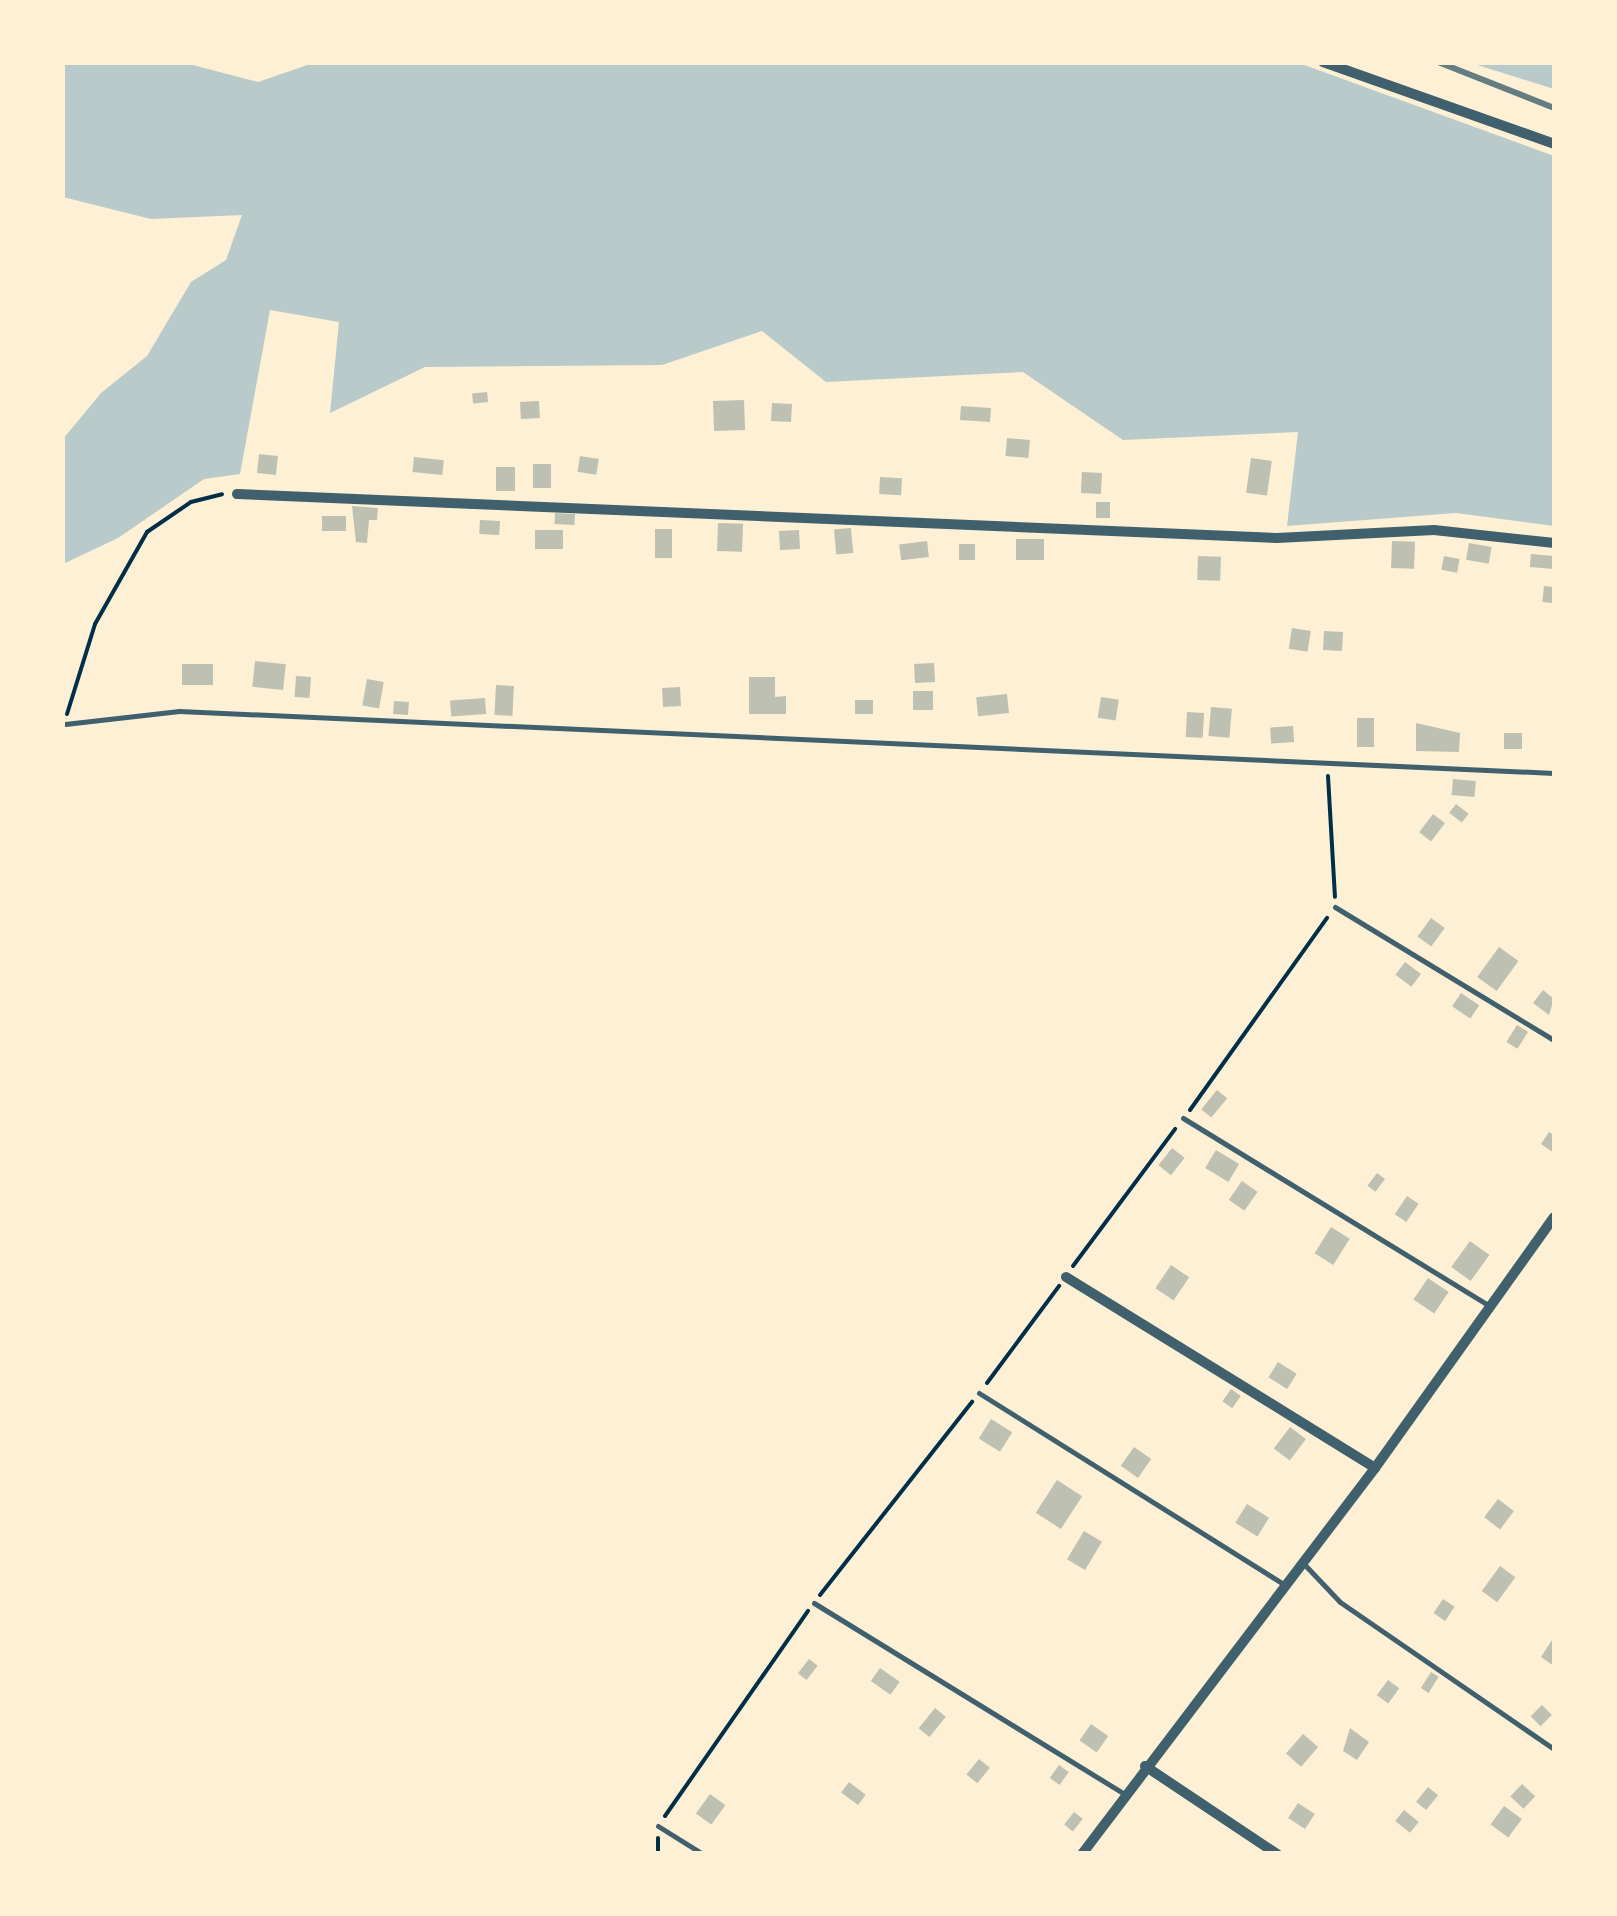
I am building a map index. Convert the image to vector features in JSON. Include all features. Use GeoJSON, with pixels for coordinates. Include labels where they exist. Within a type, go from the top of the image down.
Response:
{"type":"FeatureCollection","features":[{"type":"Feature","properties":{"kind":"street"},"geometry":{"type":"LineString","coordinates":[[1323,62],[1554,144]]}},
{"type":"Feature","properties":{"kind":"street"},"geometry":{"type":"LineString","coordinates":[[236,494],[1276,538],[1434,530],[1554,543]]}},
{"type":"Feature","properties":{"kind":"street"},"geometry":{"type":"LineString","coordinates":[[1082,1854],[1123,1793],[1374,1468],[1554,1216]]}},
{"type":"Feature","properties":{"kind":"street"},"geometry":{"type":"LineString","coordinates":[[1066,1277],[1374,1468]]}},
{"type":"Feature","properties":{"kind":"street"},"geometry":{"type":"LineString","coordinates":[[1145,1766],[1278,1854]]}},
{"type":"Feature","properties":{"kind":"lane"},"geometry":{"type":"LineString","coordinates":[[64,724],[179,711],[1554,773]]}},
{"type":"Feature","properties":{"kind":"lane"},"geometry":{"type":"LineString","coordinates":[[1335,907],[1554,1040]]}},
{"type":"Feature","properties":{"kind":"lane"},"geometry":{"type":"LineString","coordinates":[[1184,1118],[1490,1306]]}},
{"type":"Feature","properties":{"kind":"lane"},"geometry":{"type":"LineString","coordinates":[[980,1393],[1285,1585]]}},
{"type":"Feature","properties":{"kind":"lane"},"geometry":{"type":"LineString","coordinates":[[1302,1562],[1340,1602],[1554,1750]]}},
{"type":"Feature","properties":{"kind":"lane"},"geometry":{"type":"LineString","coordinates":[[814,1603],[1123,1793]]}},
{"type":"Feature","properties":{"kind":"lane"},"geometry":{"type":"LineString","coordinates":[[658,1826],[703,1854]]}},
{"type":"Feature","properties":{"kind":"path"},"geometry":{"type":"LineString","coordinates":[[64,724],[95,624],[147,532],[191,502],[236,494]]}},
{"type":"Feature","properties":{"kind":"path"},"geometry":{"type":"LineString","coordinates":[[658,1854],[658,1826],[814,1603],[980,1393],[1335,907],[1327,762]]}},
{"type":"Feature","properties":{"kind":"shaded area"},"geometry":{"type":"Polygon","coordinates":[[[316,62],[1299,63],[1554,156],[1554,526],[1456,513],[1287,526],[1298,432],[1123,440],[1023,372],[826,382],[762,331],[662,365],[425,367],[330,413],[339,322],[270,310],[240,474],[204,479],[118,538],[63,564],[63,439],[101,393],[147,356],[191,282],[226,260],[242,215],[151,219],[63,197],[63,63],[185,63],[258,82],[316,62]]]}},
{"type":"Feature","properties":{"kind":"shaded area"},"geometry":{"type":"Polygon","coordinates":[[[1471,63],[1554,63],[1554,89],[1471,63]]]}},
{"type":"Feature","properties":{"kind":"building"},"geometry":{"type":"Polygon","coordinates":[[[487,392],[488,402],[473,404],[472,394],[487,392]]]}},
{"type":"Feature","properties":{"kind":"building"},"geometry":{"type":"Polygon","coordinates":[[[744,400],[745,430],[714,431],[713,401],[744,400]]]}},
{"type":"Feature","properties":{"kind":"building"},"geometry":{"type":"Polygon","coordinates":[[[539,401],[540,418],[521,419],[520,402],[539,401]]]}},
{"type":"Feature","properties":{"kind":"building"},"geometry":{"type":"Polygon","coordinates":[[[772,403],[792,404],[791,422],[771,421],[772,403]]]}},
{"type":"Feature","properties":{"kind":"building"},"geometry":{"type":"Polygon","coordinates":[[[961,406],[991,408],[990,422],[960,420],[961,406]]]}},
{"type":"Feature","properties":{"kind":"building"},"geometry":{"type":"Polygon","coordinates":[[[1007,438],[1030,440],[1028,458],[1005,456],[1007,438]]]}},
{"type":"Feature","properties":{"kind":"building"},"geometry":{"type":"Polygon","coordinates":[[[259,454],[278,456],[276,475],[257,473],[259,454]]]}},
{"type":"Feature","properties":{"kind":"building"},"geometry":{"type":"Polygon","coordinates":[[[580,456],[599,459],[596,475],[577,472],[580,456]]]}},
{"type":"Feature","properties":{"kind":"building"},"geometry":{"type":"Polygon","coordinates":[[[414,457],[444,460],[442,475],[412,472],[414,457]]]}},
{"type":"Feature","properties":{"kind":"building"},"geometry":{"type":"Polygon","coordinates":[[[1251,458],[1272,461],[1267,496],[1246,493],[1251,458]]]}},
{"type":"Feature","properties":{"kind":"building"},"geometry":{"type":"Polygon","coordinates":[[[533,464],[551,464],[551,488],[533,488],[533,464]]]}},
{"type":"Feature","properties":{"kind":"building"},"geometry":{"type":"Polygon","coordinates":[[[496,467],[515,467],[515,491],[496,491],[496,467]]]}},
{"type":"Feature","properties":{"kind":"building"},"geometry":{"type":"Polygon","coordinates":[[[1082,472],[1102,473],[1101,494],[1081,493],[1082,472]]]}},
{"type":"Feature","properties":{"kind":"building"},"geometry":{"type":"Polygon","coordinates":[[[880,477],[902,478],[901,495],[879,494],[880,477]]]}},
{"type":"Feature","properties":{"kind":"building"},"geometry":{"type":"Polygon","coordinates":[[[1096,502],[1110,502],[1110,518],[1096,518],[1096,502]]]}},
{"type":"Feature","properties":{"kind":"building"},"geometry":{"type":"Polygon","coordinates":[[[352,506],[378,508],[377,520],[369,520],[367,543],[356,542],[352,506]]]}},
{"type":"Feature","properties":{"kind":"building"},"geometry":{"type":"Polygon","coordinates":[[[555,513],[575,514],[574,525],[554,524],[555,513]]]}},
{"type":"Feature","properties":{"kind":"building"},"geometry":{"type":"Polygon","coordinates":[[[322,516],[346,516],[346,531],[322,531],[322,516]]]}},
{"type":"Feature","properties":{"kind":"building"},"geometry":{"type":"Polygon","coordinates":[[[480,520],[500,521],[499,535],[479,534],[480,520]]]}},
{"type":"Feature","properties":{"kind":"building"},"geometry":{"type":"Polygon","coordinates":[[[718,523],[743,524],[742,552],[717,551],[718,523]]]}},
{"type":"Feature","properties":{"kind":"building"},"geometry":{"type":"Polygon","coordinates":[[[851,528],[853,553],[836,554],[834,529],[851,528]]]}},
{"type":"Feature","properties":{"kind":"building"},"geometry":{"type":"Polygon","coordinates":[[[655,529],[672,529],[672,558],[655,558],[655,529]]]}},
{"type":"Feature","properties":{"kind":"building"},"geometry":{"type":"Polygon","coordinates":[[[535,530],[563,530],[563,549],[535,549],[535,530]]]}},
{"type":"Feature","properties":{"kind":"building"},"geometry":{"type":"Polygon","coordinates":[[[799,530],[800,549],[780,550],[779,531],[799,530]]]}},
{"type":"Feature","properties":{"kind":"building"},"geometry":{"type":"Polygon","coordinates":[[[1016,539],[1044,539],[1044,560],[1016,560],[1016,539]]]}},
{"type":"Feature","properties":{"kind":"building"},"geometry":{"type":"Polygon","coordinates":[[[927,541],[929,557],[901,560],[899,544],[927,541]]]}},
{"type":"Feature","properties":{"kind":"building"},"geometry":{"type":"Polygon","coordinates":[[[1392,541],[1415,542],[1414,569],[1391,568],[1392,541]]]}},
{"type":"Feature","properties":{"kind":"building"},"geometry":{"type":"Polygon","coordinates":[[[1469,543],[1492,547],[1489,564],[1466,560],[1469,543]]]}},
{"type":"Feature","properties":{"kind":"building"},"geometry":{"type":"Polygon","coordinates":[[[959,544],[975,544],[975,560],[959,560],[959,544]]]}},
{"type":"Feature","properties":{"kind":"building"},"geometry":{"type":"Polygon","coordinates":[[[1531,554],[1554,556],[1553,569],[1530,567],[1531,554]]]}},
{"type":"Feature","properties":{"kind":"building"},"geometry":{"type":"Polygon","coordinates":[[[1198,556],[1221,557],[1220,581],[1197,580],[1198,556]]]}},
{"type":"Feature","properties":{"kind":"building"},"geometry":{"type":"Polygon","coordinates":[[[1444,556],[1460,559],[1457,573],[1441,570],[1444,556]]]}},
{"type":"Feature","properties":{"kind":"building"},"geometry":{"type":"Polygon","coordinates":[[[1544,586],[1554,587],[1552,603],[1542,602],[1544,586]]]}},
{"type":"Feature","properties":{"kind":"building"},"geometry":{"type":"Polygon","coordinates":[[[1292,628],[1311,631],[1307,652],[1289,649],[1292,628]]]}},
{"type":"Feature","properties":{"kind":"building"},"geometry":{"type":"Polygon","coordinates":[[[1324,631],[1343,632],[1342,651],[1323,650],[1324,631]]]}},
{"type":"Feature","properties":{"kind":"building"},"geometry":{"type":"Polygon","coordinates":[[[255,661],[286,664],[283,690],[252,687],[255,661]]]}},
{"type":"Feature","properties":{"kind":"building"},"geometry":{"type":"Polygon","coordinates":[[[934,663],[935,682],[915,683],[914,664],[934,663]]]}},
{"type":"Feature","properties":{"kind":"building"},"geometry":{"type":"Polygon","coordinates":[[[182,664],[213,664],[213,685],[182,685],[182,664]]]}},
{"type":"Feature","properties":{"kind":"building"},"geometry":{"type":"Polygon","coordinates":[[[296,676],[311,677],[309,698],[295,697],[296,676]]]}},
{"type":"Feature","properties":{"kind":"building"},"geometry":{"type":"Polygon","coordinates":[[[749,677],[775,677],[775,697],[786,696],[786,714],[749,714],[749,677]]]}},
{"type":"Feature","properties":{"kind":"building"},"geometry":{"type":"Polygon","coordinates":[[[367,679],[384,682],[379,709],[362,706],[367,679]]]}},
{"type":"Feature","properties":{"kind":"building"},"geometry":{"type":"Polygon","coordinates":[[[496,685],[514,686],[512,716],[494,715],[496,685]]]}},
{"type":"Feature","properties":{"kind":"building"},"geometry":{"type":"Polygon","coordinates":[[[680,687],[681,706],[663,707],[662,688],[680,687]]]}},
{"type":"Feature","properties":{"kind":"building"},"geometry":{"type":"Polygon","coordinates":[[[913,691],[933,691],[933,710],[913,710],[913,691]]]}},
{"type":"Feature","properties":{"kind":"building"},"geometry":{"type":"Polygon","coordinates":[[[1007,694],[1009,713],[978,716],[976,697],[1007,694]]]}},
{"type":"Feature","properties":{"kind":"building"},"geometry":{"type":"Polygon","coordinates":[[[1101,697],[1119,700],[1115,721],[1098,718],[1101,697]]]}},
{"type":"Feature","properties":{"kind":"building"},"geometry":{"type":"Polygon","coordinates":[[[485,698],[486,714],[451,716],[450,700],[485,698]]]}},
{"type":"Feature","properties":{"kind":"building"},"geometry":{"type":"Polygon","coordinates":[[[855,700],[873,700],[873,714],[855,714],[855,700]]]}},
{"type":"Feature","properties":{"kind":"building"},"geometry":{"type":"Polygon","coordinates":[[[394,701],[409,702],[408,715],[393,714],[394,701]]]}},
{"type":"Feature","properties":{"kind":"building"},"geometry":{"type":"Polygon","coordinates":[[[1211,707],[1232,709],[1229,738],[1208,736],[1211,707]]]}},
{"type":"Feature","properties":{"kind":"building"},"geometry":{"type":"Polygon","coordinates":[[[1187,712],[1204,713],[1203,738],[1186,737],[1187,712]]]}},
{"type":"Feature","properties":{"kind":"building"},"geometry":{"type":"Polygon","coordinates":[[[1357,718],[1374,718],[1374,747],[1357,747],[1357,718]]]}},
{"type":"Feature","properties":{"kind":"building"},"geometry":{"type":"Polygon","coordinates":[[[1416,723],[1460,733],[1459,752],[1416,751],[1416,723]]]}},
{"type":"Feature","properties":{"kind":"building"},"geometry":{"type":"Polygon","coordinates":[[[1293,726],[1294,742],[1271,744],[1270,728],[1293,726]]]}},
{"type":"Feature","properties":{"kind":"building"},"geometry":{"type":"Polygon","coordinates":[[[1504,733],[1522,733],[1522,749],[1504,749],[1504,733]]]}},
{"type":"Feature","properties":{"kind":"building"},"geometry":{"type":"Polygon","coordinates":[[[1453,779],[1476,781],[1475,797],[1452,795],[1453,779]]]}},
{"type":"Feature","properties":{"kind":"building"},"geometry":{"type":"Polygon","coordinates":[[[1456,804],[1469,814],[1462,823],[1449,813],[1456,804]]]}},
{"type":"Feature","properties":{"kind":"building"},"geometry":{"type":"Polygon","coordinates":[[[1433,814],[1445,823],[1431,841],[1419,832],[1433,814]]]}},
{"type":"Feature","properties":{"kind":"building"},"geometry":{"type":"Polygon","coordinates":[[[1431,918],[1445,928],[1431,947],[1417,937],[1431,918]]]}},
{"type":"Feature","properties":{"kind":"building"},"geometry":{"type":"Polygon","coordinates":[[[1499,947],[1518,961],[1497,991],[1477,977],[1499,947]]]}},
{"type":"Feature","properties":{"kind":"building"},"geometry":{"type":"Polygon","coordinates":[[[1405,962],[1421,974],[1411,987],[1395,975],[1405,962]]]}},
{"type":"Feature","properties":{"kind":"building"},"geometry":{"type":"Polygon","coordinates":[[[1543,990],[1554,999],[1549,1015],[1533,1003],[1543,990]]]}},
{"type":"Feature","properties":{"kind":"building"},"geometry":{"type":"Polygon","coordinates":[[[1461,993],[1479,1005],[1470,1019],[1452,1006],[1461,993]]]}},
{"type":"Feature","properties":{"kind":"building"},"geometry":{"type":"Polygon","coordinates":[[[1517,1025],[1528,1032],[1517,1049],[1506,1042],[1517,1025]]]}},
{"type":"Feature","properties":{"kind":"building"},"geometry":{"type":"Polygon","coordinates":[[[1217,1090],[1227,1098],[1211,1118],[1201,1109],[1217,1090]]]}},
{"type":"Feature","properties":{"kind":"building"},"geometry":{"type":"Polygon","coordinates":[[[1549,1132],[1554,1135],[1554,1153],[1541,1144],[1549,1132]]]}},
{"type":"Feature","properties":{"kind":"building"},"geometry":{"type":"Polygon","coordinates":[[[1172,1148],[1185,1158],[1171,1175],[1158,1165],[1172,1148]]]}},
{"type":"Feature","properties":{"kind":"building"},"geometry":{"type":"Polygon","coordinates":[[[1216,1150],[1239,1164],[1228,1182],[1205,1168],[1216,1150]]]}},
{"type":"Feature","properties":{"kind":"building"},"geometry":{"type":"Polygon","coordinates":[[[1377,1173],[1385,1179],[1375,1192],[1367,1186],[1377,1173]]]}},
{"type":"Feature","properties":{"kind":"building"},"geometry":{"type":"Polygon","coordinates":[[[1242,1181],[1258,1192],[1244,1211],[1229,1200],[1242,1181]]]}},
{"type":"Feature","properties":{"kind":"building"},"geometry":{"type":"Polygon","coordinates":[[[1407,1196],[1419,1204],[1406,1222],[1395,1214],[1407,1196]]]}},
{"type":"Feature","properties":{"kind":"building"},"geometry":{"type":"Polygon","coordinates":[[[1331,1227],[1350,1239],[1333,1265],[1315,1253],[1331,1227]]]}},
{"type":"Feature","properties":{"kind":"building"},"geometry":{"type":"Polygon","coordinates":[[[1470,1241],[1489,1255],[1471,1281],[1451,1267],[1470,1241]]]}},
{"type":"Feature","properties":{"kind":"building"},"geometry":{"type":"Polygon","coordinates":[[[1171,1265],[1189,1277],[1174,1301],[1155,1288],[1171,1265]]]}},
{"type":"Feature","properties":{"kind":"building"},"geometry":{"type":"Polygon","coordinates":[[[1428,1278],[1449,1292],[1434,1314],[1413,1300],[1428,1278]]]}},
{"type":"Feature","properties":{"kind":"building"},"geometry":{"type":"Polygon","coordinates":[[[1278,1362],[1297,1374],[1287,1389],[1268,1377],[1278,1362]]]}},
{"type":"Feature","properties":{"kind":"building"},"geometry":{"type":"Polygon","coordinates":[[[1231,1389],[1241,1396],[1232,1408],[1222,1401],[1231,1389]]]}},
{"type":"Feature","properties":{"kind":"building"},"geometry":{"type":"Polygon","coordinates":[[[991,1419],[1012,1432],[1000,1452],[979,1439],[991,1419]]]}},
{"type":"Feature","properties":{"kind":"building"},"geometry":{"type":"Polygon","coordinates":[[[1290,1427],[1306,1439],[1290,1461],[1274,1449],[1290,1427]]]}},
{"type":"Feature","properties":{"kind":"building"},"geometry":{"type":"Polygon","coordinates":[[[1134,1447],[1151,1459],[1138,1478],[1121,1466],[1134,1447]]]}},
{"type":"Feature","properties":{"kind":"building"},"geometry":{"type":"Polygon","coordinates":[[[1057,1480],[1082,1496],[1061,1529],[1036,1513],[1057,1480]]]}},
{"type":"Feature","properties":{"kind":"building"},"geometry":{"type":"Polygon","coordinates":[[[1498,1499],[1514,1511],[1500,1529],[1484,1517],[1498,1499]]]}},
{"type":"Feature","properties":{"kind":"building"},"geometry":{"type":"Polygon","coordinates":[[[1247,1504],[1269,1518],[1257,1536],[1235,1523],[1247,1504]]]}},
{"type":"Feature","properties":{"kind":"building"},"geometry":{"type":"Polygon","coordinates":[[[1084,1531],[1102,1542],[1085,1570],[1067,1559],[1084,1531]]]}},
{"type":"Feature","properties":{"kind":"building"},"geometry":{"type":"Polygon","coordinates":[[[1500,1566],[1515,1577],[1497,1602],[1482,1591],[1500,1566]]]}},
{"type":"Feature","properties":{"kind":"building"},"geometry":{"type":"Polygon","coordinates":[[[1443,1599],[1455,1607],[1445,1621],[1433,1613],[1443,1599]]]}},
{"type":"Feature","properties":{"kind":"building"},"geometry":{"type":"Polygon","coordinates":[[[1554,1637],[1554,1666],[1541,1657],[1554,1637]]]}},
{"type":"Feature","properties":{"kind":"building"},"geometry":{"type":"Polygon","coordinates":[[[809,1659],[818,1666],[807,1680],[798,1673],[809,1659]]]}},
{"type":"Feature","properties":{"kind":"building"},"geometry":{"type":"Polygon","coordinates":[[[880,1668],[900,1682],[890,1695],[871,1681],[880,1668]]]}},
{"type":"Feature","properties":{"kind":"building"},"geometry":{"type":"Polygon","coordinates":[[[1431,1672],[1439,1677],[1429,1693],[1421,1688],[1431,1672]]]}},
{"type":"Feature","properties":{"kind":"building"},"geometry":{"type":"Polygon","coordinates":[[[1388,1680],[1399,1688],[1388,1704],[1377,1695],[1388,1680]]]}},
{"type":"Feature","properties":{"kind":"building"},"geometry":{"type":"Polygon","coordinates":[[[1542,1705],[1552,1715],[1541,1726],[1531,1716],[1542,1705]]]}},
{"type":"Feature","properties":{"kind":"building"},"geometry":{"type":"Polygon","coordinates":[[[935,1708],[946,1717],[930,1737],[919,1728],[935,1708]]]}},
{"type":"Feature","properties":{"kind":"building"},"geometry":{"type":"Polygon","coordinates":[[[1091,1724],[1108,1736],[1097,1752],[1080,1740],[1091,1724]]]}},
{"type":"Feature","properties":{"kind":"building"},"geometry":{"type":"Polygon","coordinates":[[[1350,1728],[1369,1742],[1357,1760],[1343,1751],[1350,1728]]]}},
{"type":"Feature","properties":{"kind":"building"},"geometry":{"type":"Polygon","coordinates":[[[1303,1734],[1318,1747],[1301,1767],[1286,1754],[1303,1734]]]}},
{"type":"Feature","properties":{"kind":"building"},"geometry":{"type":"Polygon","coordinates":[[[979,1759],[990,1768],[977,1783],[966,1775],[979,1759]]]}},
{"type":"Feature","properties":{"kind":"building"},"geometry":{"type":"Polygon","coordinates":[[[1059,1765],[1069,1772],[1060,1785],[1050,1778],[1059,1765]]]}},
{"type":"Feature","properties":{"kind":"building"},"geometry":{"type":"Polygon","coordinates":[[[849,1782],[866,1795],[858,1805],[841,1792],[849,1782]]]}},
{"type":"Feature","properties":{"kind":"building"},"geometry":{"type":"Polygon","coordinates":[[[1522,1784],[1535,1796],[1524,1809],[1510,1796],[1522,1784]]]}},
{"type":"Feature","properties":{"kind":"building"},"geometry":{"type":"Polygon","coordinates":[[[1428,1787],[1438,1795],[1426,1810],[1416,1802],[1428,1787]]]}},
{"type":"Feature","properties":{"kind":"building"},"geometry":{"type":"Polygon","coordinates":[[[710,1794],[725,1805],[711,1825],[696,1813],[710,1794]]]}},
{"type":"Feature","properties":{"kind":"building"},"geometry":{"type":"Polygon","coordinates":[[[1298,1803],[1315,1814],[1305,1829],[1288,1818],[1298,1803]]]}},
{"type":"Feature","properties":{"kind":"building"},"geometry":{"type":"Polygon","coordinates":[[[1504,1806],[1522,1819],[1508,1838],[1490,1825],[1504,1806]]]}},
{"type":"Feature","properties":{"kind":"building"},"geometry":{"type":"Polygon","coordinates":[[[1404,1810],[1419,1822],[1410,1833],[1395,1821],[1404,1810]]]}},
{"type":"Feature","properties":{"kind":"building"},"geometry":{"type":"Polygon","coordinates":[[[1074,1812],[1083,1819],[1073,1831],[1064,1825],[1074,1812]]]}},
{"type":"Feature","properties":{"kind":"railway"},"geometry":{"type":"LineString","coordinates":[[1438,62],[1554,108]]}}]}
